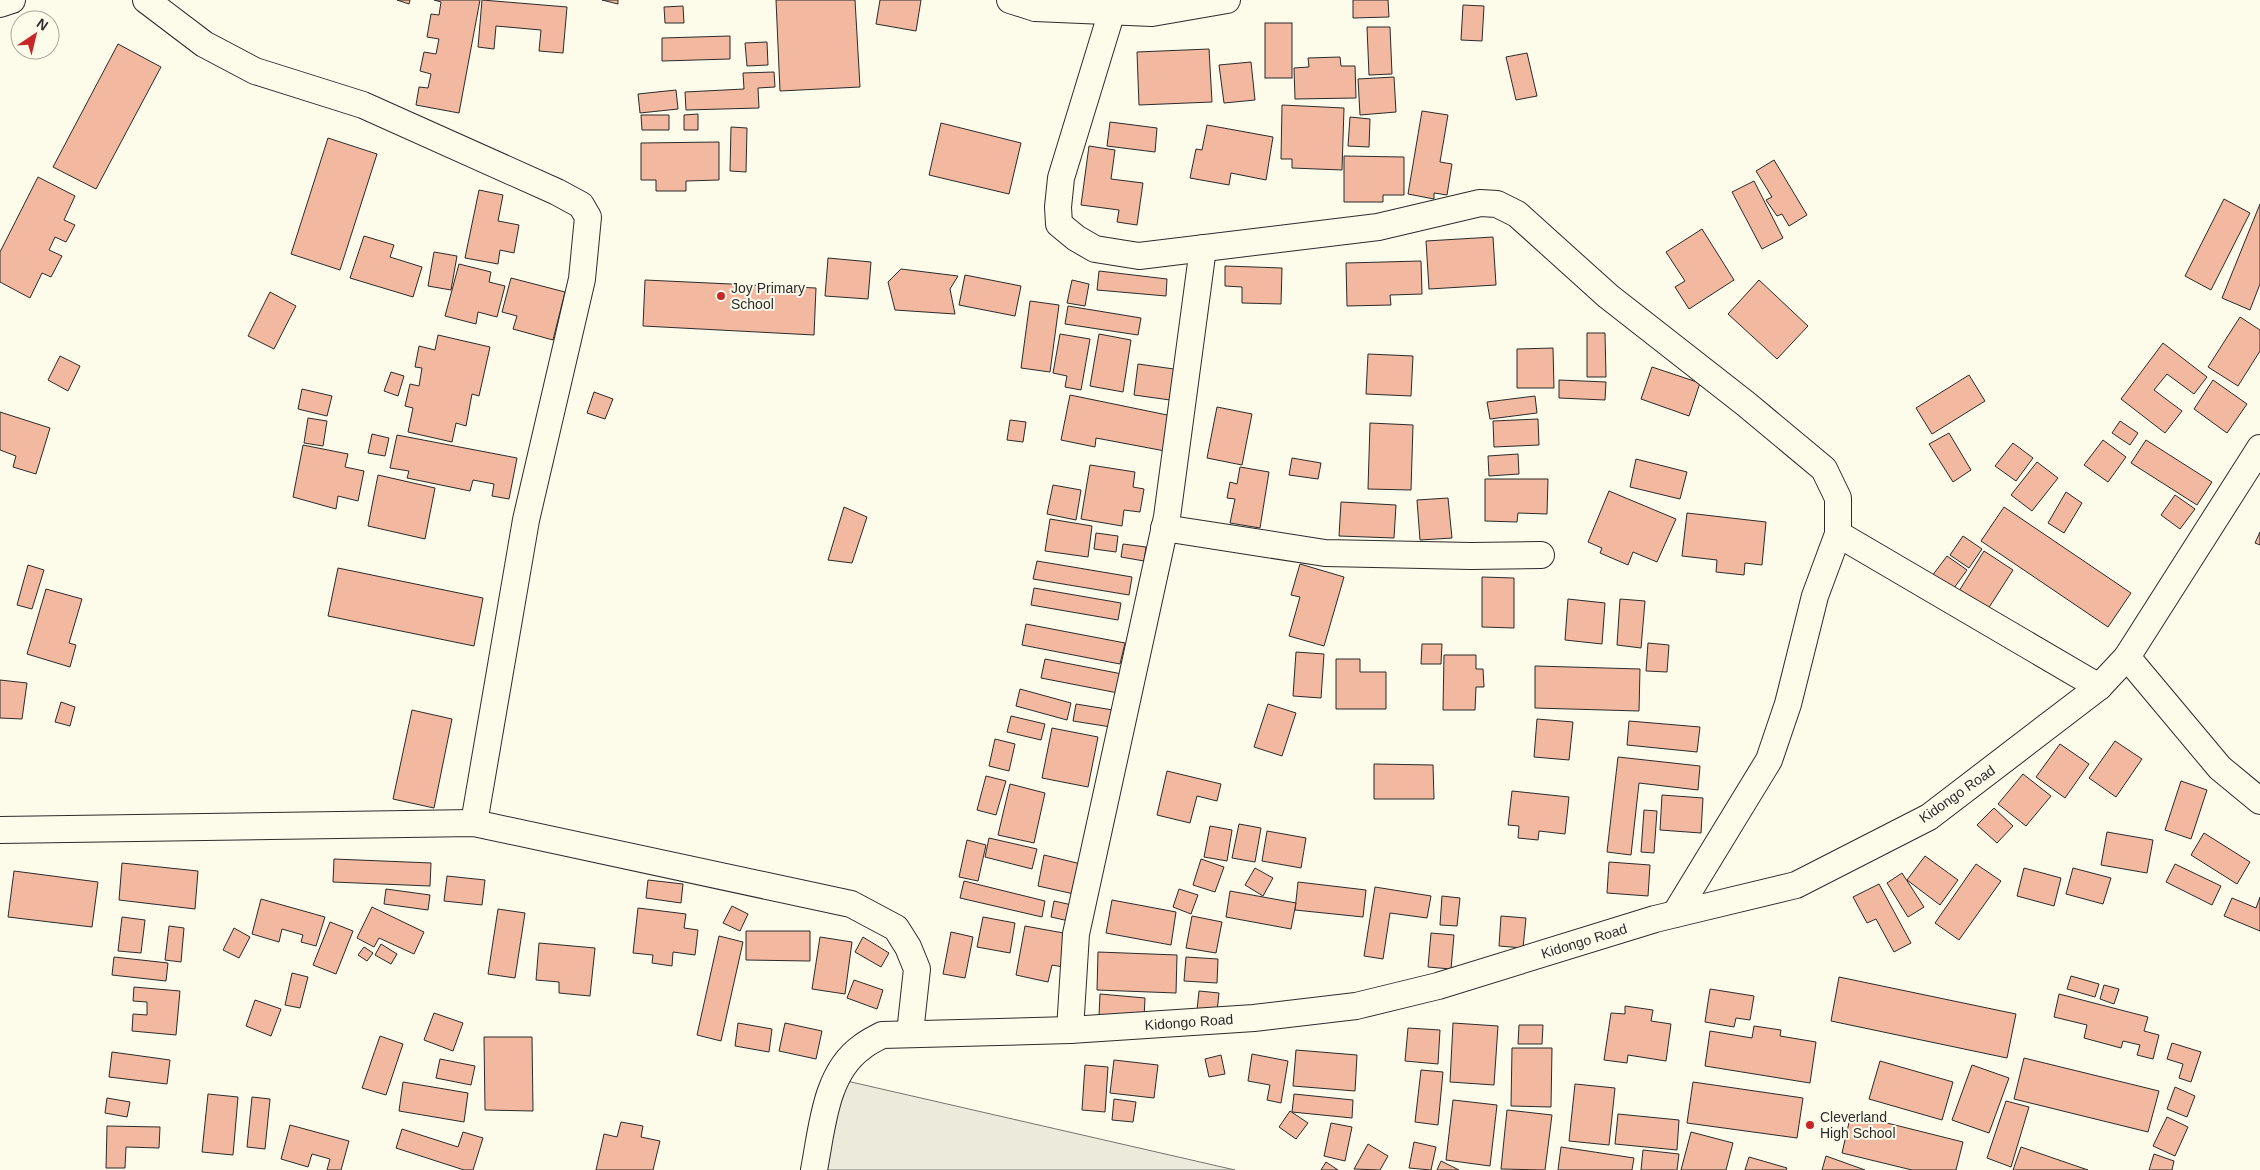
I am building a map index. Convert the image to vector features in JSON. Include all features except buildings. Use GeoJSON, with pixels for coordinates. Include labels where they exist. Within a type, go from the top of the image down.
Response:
{"type":"FeatureCollection","features":[{"type":"Feature","properties":{"kind":"street"},"geometry":{"type":"LineString","coordinates":[[0,4],[12,0]]}},
{"type":"Feature","properties":{"kind":"street"},"geometry":{"type":"LineString","coordinates":[[146,0],[204,44],[255,71],[363,105],[557,192],[581,205],[588,217],[582,279],[526,520],[474,823]]}},
{"type":"Feature","properties":{"kind":"street"},"geometry":{"type":"LineString","coordinates":[[1010,0],[1035,8],[1152,13],[1227,0]]}},
{"type":"Feature","properties":{"kind":"street"},"geometry":{"type":"LineString","coordinates":[[1112,11],[1061,178],[1058,207],[1059,224],[1076,238],[1095,249],[1139,256],[1378,227],[1480,202],[1497,204],[1517,214],[1608,296],[1746,404],[1824,469],[1838,498],[1838,534],[1816,596],[1788,704],[1769,760],[1675,914]]}},
{"type":"Feature","properties":{"kind":"street"},"geometry":{"type":"LineString","coordinates":[[1070,1030],[1076,934],[1164,528],[1203,248]]}},
{"type":"Feature","properties":{"kind":"street","name":"Kidongo Road"},"geometry":{"type":"LineString","coordinates":[[814,1170],[835,1078],[860,1048],[882,1035],[1070,1030],[1254,1018],[1356,1006],[1438,986],[1675,914],[1796,885],[1929,817],[2099,687],[2127,657],[2260,448]]}},
{"type":"Feature","properties":{"kind":"street"},"geometry":{"type":"LineString","coordinates":[[1164,528],[1325,553],[1471,556],[1541,555]]}},
{"type":"Feature","properties":{"kind":"street"},"geometry":{"type":"LineString","coordinates":[[1838,534],[2099,687]]}},
{"type":"Feature","properties":{"kind":"street"},"geometry":{"type":"LineString","coordinates":[[2127,657],[2220,768],[2260,800]]}},
{"type":"Feature","properties":{"kind":"street"},"geometry":{"type":"LineString","coordinates":[[0,830],[474,823],[851,904],[879,917],[896,928],[908,947],[917,970],[910,1033]]}},
{"type":"Feature","properties":{"kind":"shaded area"},"geometry":{"type":"Polygon","coordinates":[[[838,1079],[1235,1170],[822,1170],[838,1079]]]}},
{"type":"Feature","properties":{"kind":"place","name":"Joy Primary School"},"geometry":{"type":"Point","coordinates":[721,296]}},
{"type":"Feature","properties":{"kind":"place","name":"Cleverland High School"},"geometry":{"type":"Point","coordinates":[1810,1125]}}]}
